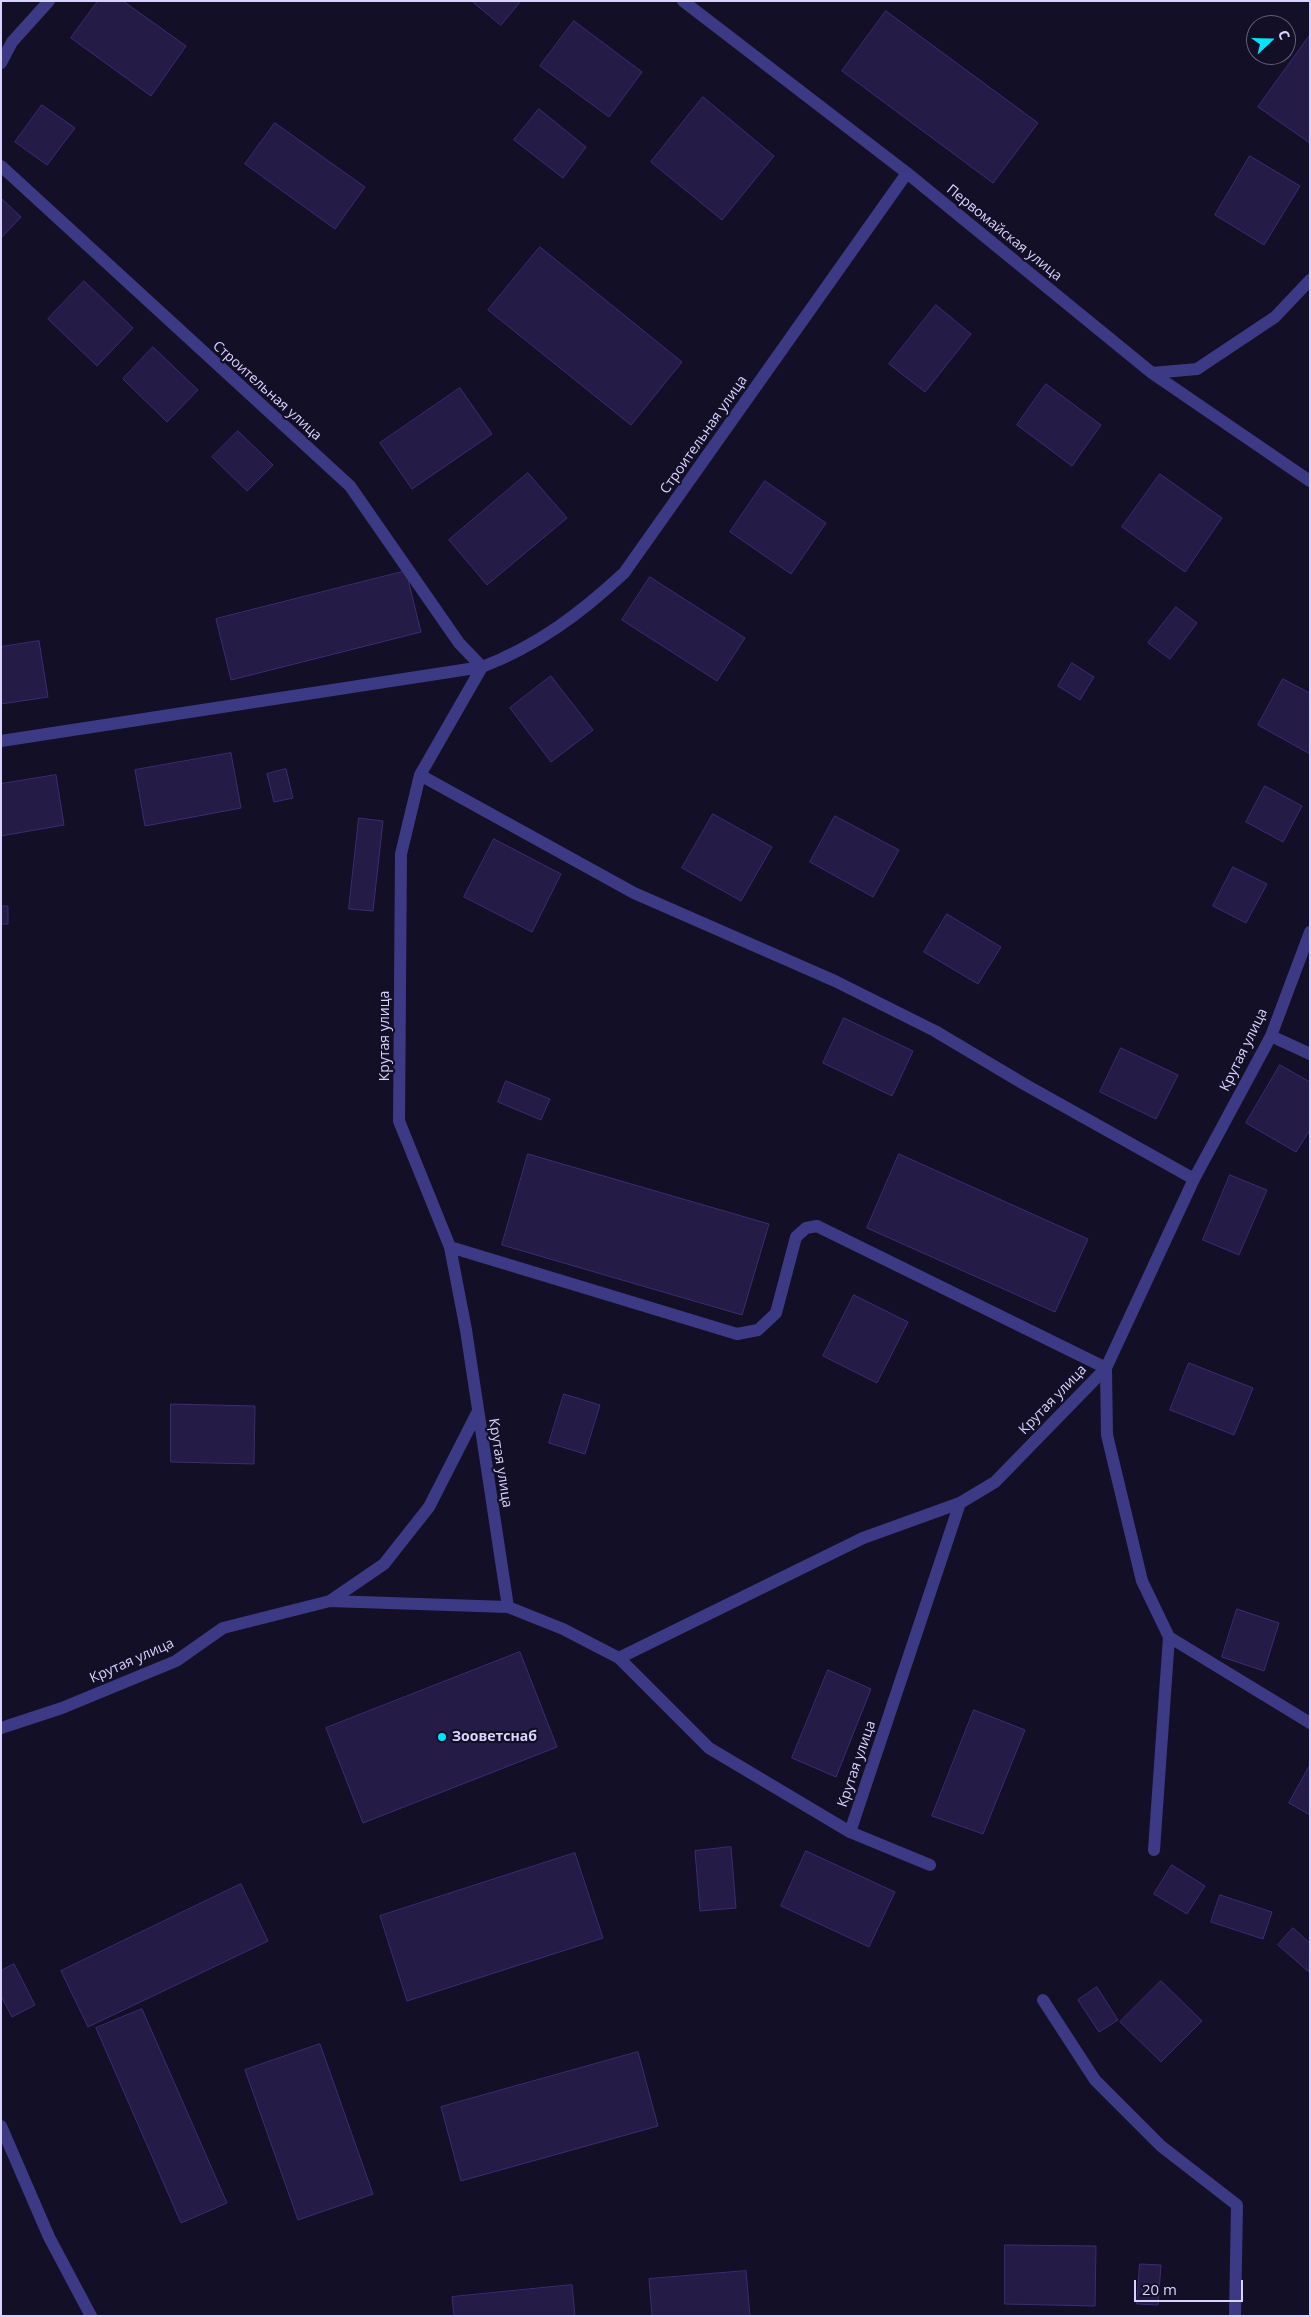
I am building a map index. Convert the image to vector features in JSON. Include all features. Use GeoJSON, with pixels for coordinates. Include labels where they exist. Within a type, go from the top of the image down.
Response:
{"type":"FeatureCollection","features":[{"type":"Feature","properties":{"kind":"street"},"geometry":{"type":"LineString","coordinates":[[1,64],[12,42],[50,1]]}},
{"type":"Feature","properties":{"kind":"street","name":"Первомайская улица"},"geometry":{"type":"LineString","coordinates":[[683,1],[907,173],[1152,374],[1310,481]]}},
{"type":"Feature","properties":{"kind":"street","name":"Строительная улица"},"geometry":{"type":"LineString","coordinates":[[1,166],[350,486],[459,643],[482,667]]}},
{"type":"Feature","properties":{"kind":"street","name":"Строительная улица"},"geometry":{"type":"LineString","coordinates":[[1,741],[482,667],[516,654],[589,606],[624,573],[907,173]]}},
{"type":"Feature","properties":{"kind":"street"},"geometry":{"type":"LineString","coordinates":[[1152,374],[1197,369],[1275,317],[1310,280]]}},
{"type":"Feature","properties":{"kind":"street","name":"Крутая улица"},"geometry":{"type":"LineString","coordinates":[[482,667],[420,775],[401,854],[399,1121],[450,1247],[466,1330],[477,1413],[508,1607]]}},
{"type":"Feature","properties":{"kind":"street"},"geometry":{"type":"LineString","coordinates":[[420,775],[634,893],[835,981],[935,1031],[1024,1084],[1194,1179]]}},
{"type":"Feature","properties":{"kind":"street","name":"Крутая улица"},"geometry":{"type":"LineString","coordinates":[[1,1728],[62,1708],[176,1661],[223,1628],[330,1601],[508,1607],[563,1629],[619,1658],[708,1748],[850,1832],[960,1503],[995,1482],[1106,1368],[1194,1179],[1270,1036],[1310,932]]}},
{"type":"Feature","properties":{"kind":"street"},"geometry":{"type":"LineString","coordinates":[[1270,1036],[1310,1054]]}},
{"type":"Feature","properties":{"kind":"street"},"geometry":{"type":"LineString","coordinates":[[450,1247],[736,1334],[758,1330],[776,1313],[796,1237],[806,1228],[817,1226],[1106,1368]]}},
{"type":"Feature","properties":{"kind":"street","name":"Крутая улица"},"geometry":{"type":"LineString","coordinates":[[1106,1368],[1106,1435],[1142,1580],[1169,1637]]}},
{"type":"Feature","properties":{"kind":"street","name":"Крутая улица"},"geometry":{"type":"LineString","coordinates":[[330,1601],[384,1564],[429,1507],[477,1413]]}},
{"type":"Feature","properties":{"kind":"street"},"geometry":{"type":"LineString","coordinates":[[619,1658],[863,1538],[960,1503]]}},
{"type":"Feature","properties":{"kind":"street"},"geometry":{"type":"LineString","coordinates":[[1154,1850],[1169,1637],[1310,1723]]}},
{"type":"Feature","properties":{"kind":"street"},"geometry":{"type":"LineString","coordinates":[[850,1832],[930,1865]]}},
{"type":"Feature","properties":{"kind":"street"},"geometry":{"type":"LineString","coordinates":[[1043,2000],[1095,2080],[1161,2146],[1237,2205],[1235,2316]]}},
{"type":"Feature","properties":{"kind":"street"},"geometry":{"type":"LineString","coordinates":[[1,2126],[49,2237],[91,2316]]}},
{"type":"Feature","properties":{"kind":"building"},"geometry":{"type":"Polygon","coordinates":[[[98,1],[123,1],[186,46],[151,96],[71,38],[98,1]]]}},
{"type":"Feature","properties":{"kind":"building"},"geometry":{"type":"Polygon","coordinates":[[[472,1],[521,1],[501,25],[472,1]]]}},
{"type":"Feature","properties":{"kind":"building"},"geometry":{"type":"Polygon","coordinates":[[[886,11],[1038,123],[993,183],[842,71],[886,11]]]}},
{"type":"Feature","properties":{"kind":"building"},"geometry":{"type":"Polygon","coordinates":[[[574,21],[642,72],[609,117],[540,66],[574,21]]]}},
{"type":"Feature","properties":{"kind":"building"},"geometry":{"type":"Polygon","coordinates":[[[1310,35],[1310,143],[1258,107],[1288,65],[1296,65],[1296,54],[1310,35]]]}},
{"type":"Feature","properties":{"kind":"building"},"geometry":{"type":"Polygon","coordinates":[[[703,97],[774,156],[722,220],[651,162],[703,97]]]}},
{"type":"Feature","properties":{"kind":"building"},"geometry":{"type":"Polygon","coordinates":[[[42,105],[75,128],[47,165],[15,142],[42,105]]]}},
{"type":"Feature","properties":{"kind":"building"},"geometry":{"type":"Polygon","coordinates":[[[539,109],[586,147],[563,178],[514,140],[539,109]]]}},
{"type":"Feature","properties":{"kind":"building"},"geometry":{"type":"Polygon","coordinates":[[[275,123],[365,187],[335,229],[245,164],[275,123]]]}},
{"type":"Feature","properties":{"kind":"building"},"geometry":{"type":"Polygon","coordinates":[[[1250,156],[1300,186],[1264,245],[1215,215],[1250,156]]]}},
{"type":"Feature","properties":{"kind":"building"},"geometry":{"type":"Polygon","coordinates":[[[1,198],[21,217],[1,238],[1,198]]]}},
{"type":"Feature","properties":{"kind":"building"},"geometry":{"type":"Polygon","coordinates":[[[540,247],[682,362],[631,425],[488,310],[540,247]]]}},
{"type":"Feature","properties":{"kind":"building"},"geometry":{"type":"Polygon","coordinates":[[[84,281],[133,328],[97,366],[48,319],[84,281]]]}},
{"type":"Feature","properties":{"kind":"building"},"geometry":{"type":"Polygon","coordinates":[[[936,305],[971,334],[925,392],[889,364],[936,305]]]}},
{"type":"Feature","properties":{"kind":"building"},"geometry":{"type":"Polygon","coordinates":[[[153,347],[198,390],[167,422],[123,379],[153,347]]]}},
{"type":"Feature","properties":{"kind":"building"},"geometry":{"type":"Polygon","coordinates":[[[1046,384],[1101,425],[1072,466],[1017,425],[1046,384]]]}},
{"type":"Feature","properties":{"kind":"building"},"geometry":{"type":"Polygon","coordinates":[[[460,388],[492,434],[412,489],[380,443],[460,388]]]}},
{"type":"Feature","properties":{"kind":"building"},"geometry":{"type":"Polygon","coordinates":[[[238,431],[273,465],[247,491],[212,457],[238,431]]]}},
{"type":"Feature","properties":{"kind":"building"},"geometry":{"type":"Polygon","coordinates":[[[528,473],[567,518],[487,585],[449,540],[528,473]]]}},
{"type":"Feature","properties":{"kind":"building"},"geometry":{"type":"Polygon","coordinates":[[[1160,474],[1222,518],[1185,572],[1122,527],[1160,474]]]}},
{"type":"Feature","properties":{"kind":"building"},"geometry":{"type":"Polygon","coordinates":[[[765,481],[826,523],[791,574],[730,532],[765,481]]]}},
{"type":"Feature","properties":{"kind":"building"},"geometry":{"type":"Polygon","coordinates":[[[406,571],[421,632],[231,680],[216,619],[406,571]]]}},
{"type":"Feature","properties":{"kind":"building"},"geometry":{"type":"Polygon","coordinates":[[[650,577],[745,638],[717,681],[622,620],[650,577]]]}},
{"type":"Feature","properties":{"kind":"building"},"geometry":{"type":"Polygon","coordinates":[[[1176,607],[1197,623],[1170,659],[1148,643],[1176,607]]]}},
{"type":"Feature","properties":{"kind":"building"},"geometry":{"type":"Polygon","coordinates":[[[39,641],[48,697],[1,704],[1,647],[39,641]]]}},
{"type":"Feature","properties":{"kind":"building"},"geometry":{"type":"Polygon","coordinates":[[[1072,663],[1094,677],[1080,700],[1058,686],[1072,663]]]}},
{"type":"Feature","properties":{"kind":"building"},"geometry":{"type":"Polygon","coordinates":[[[551,676],[593,730],[551,762],[510,708],[551,676]]]}},
{"type":"Feature","properties":{"kind":"building"},"geometry":{"type":"Polygon","coordinates":[[[1283,679],[1310,693],[1310,754],[1258,725],[1283,679]]]}},
{"type":"Feature","properties":{"kind":"building"},"geometry":{"type":"Polygon","coordinates":[[[231,753],[241,808],[145,826],[135,770],[231,753]]]}},
{"type":"Feature","properties":{"kind":"building"},"geometry":{"type":"Polygon","coordinates":[[[286,769],[293,798],[274,802],[267,774],[286,769]]]}},
{"type":"Feature","properties":{"kind":"building"},"geometry":{"type":"Polygon","coordinates":[[[56,775],[64,825],[1,836],[1,784],[56,775]]]}},
{"type":"Feature","properties":{"kind":"building"},"geometry":{"type":"Polygon","coordinates":[[[1265,786],[1302,806],[1283,842],[1246,822],[1265,786]]]}},
{"type":"Feature","properties":{"kind":"building"},"geometry":{"type":"Polygon","coordinates":[[[713,814],[772,847],[741,901],[682,868],[713,814]]]}},
{"type":"Feature","properties":{"kind":"building"},"geometry":{"type":"Polygon","coordinates":[[[835,816],[899,850],[873,897],[810,862],[835,816]]]}},
{"type":"Feature","properties":{"kind":"building"},"geometry":{"type":"Polygon","coordinates":[[[359,818],[383,821],[373,911],[349,909],[359,818]]]}},
{"type":"Feature","properties":{"kind":"building"},"geometry":{"type":"Polygon","coordinates":[[[494,839],[561,874],[532,932],[464,897],[494,839]]]}},
{"type":"Feature","properties":{"kind":"building"},"geometry":{"type":"Polygon","coordinates":[[[1233,867],[1267,884],[1246,923],[1213,906],[1233,867]]]}},
{"type":"Feature","properties":{"kind":"building"},"geometry":{"type":"Polygon","coordinates":[[[1,906],[8,906],[8,924],[1,924],[1,906]]]}},
{"type":"Feature","properties":{"kind":"building"},"geometry":{"type":"Polygon","coordinates":[[[947,914],[1001,947],[978,984],[924,952],[947,914]]]}},
{"type":"Feature","properties":{"kind":"building"},"geometry":{"type":"Polygon","coordinates":[[[844,1018],[913,1051],[892,1096],[823,1063],[844,1018]]]}},
{"type":"Feature","properties":{"kind":"building"},"geometry":{"type":"Polygon","coordinates":[[[1121,1048],[1178,1075],[1156,1119],[1100,1092],[1121,1048]]]}},
{"type":"Feature","properties":{"kind":"building"},"geometry":{"type":"Polygon","coordinates":[[[1280,1065],[1310,1082],[1310,1130],[1296,1152],[1246,1123],[1280,1065]]]}},
{"type":"Feature","properties":{"kind":"building"},"geometry":{"type":"Polygon","coordinates":[[[506,1081],[550,1099],[541,1120],[498,1102],[506,1081]]]}},
{"type":"Feature","properties":{"kind":"building"},"geometry":{"type":"Polygon","coordinates":[[[528,1154],[769,1224],[742,1315],[502,1245],[528,1154]]]}},
{"type":"Feature","properties":{"kind":"building"},"geometry":{"type":"Polygon","coordinates":[[[899,1154],[1088,1239],[1055,1312],[867,1228],[899,1154]]]}},
{"type":"Feature","properties":{"kind":"building"},"geometry":{"type":"Polygon","coordinates":[[[1230,1175],[1267,1190],[1239,1255],[1203,1240],[1230,1175]]]}},
{"type":"Feature","properties":{"kind":"building"},"geometry":{"type":"Polygon","coordinates":[[[854,1295],[908,1322],[877,1383],[823,1356],[854,1295]]]}},
{"type":"Feature","properties":{"kind":"building"},"geometry":{"type":"Polygon","coordinates":[[[1189,1363],[1253,1388],[1234,1435],[1170,1410],[1189,1363]]]}},
{"type":"Feature","properties":{"kind":"building"},"geometry":{"type":"Polygon","coordinates":[[[564,1394],[600,1405],[585,1454],[549,1443],[564,1394]]]}},
{"type":"Feature","properties":{"kind":"building"},"geometry":{"type":"Polygon","coordinates":[[[171,1404],[255,1406],[254,1464],[171,1462],[171,1404]]]}},
{"type":"Feature","properties":{"kind":"building"},"geometry":{"type":"Polygon","coordinates":[[[1237,1609],[1279,1623],[1264,1671],[1222,1657],[1237,1609]]]}},
{"type":"Feature","properties":{"kind":"building","name":"Зооветснаб"},"geometry":{"type":"Polygon","coordinates":[[[520,1652],[557,1747],[363,1823],[326,1728],[520,1652]]]}},
{"type":"Feature","properties":{"kind":"building"},"geometry":{"type":"Polygon","coordinates":[[[828,1670],[871,1689],[836,1777],[792,1758],[828,1670]]]}},
{"type":"Feature","properties":{"kind":"building"},"geometry":{"type":"Polygon","coordinates":[[[974,1710],[1025,1730],[983,1834],[932,1816],[974,1710]]]}},
{"type":"Feature","properties":{"kind":"building"},"geometry":{"type":"Polygon","coordinates":[[[1310,1765],[1310,1815],[1289,1803],[1310,1765]]]}},
{"type":"Feature","properties":{"kind":"building"},"geometry":{"type":"Polygon","coordinates":[[[731,1847],[736,1908],[700,1911],[695,1851],[731,1847]]]}},
{"type":"Feature","properties":{"kind":"building"},"geometry":{"type":"Polygon","coordinates":[[[806,1851],[895,1892],[869,1947],[781,1906],[806,1851]]]}},
{"type":"Feature","properties":{"kind":"building"},"geometry":{"type":"Polygon","coordinates":[[[575,1853],[603,1938],[407,2001],[380,1916],[575,1853]]]}},
{"type":"Feature","properties":{"kind":"building"},"geometry":{"type":"Polygon","coordinates":[[[1172,1865],[1205,1886],[1187,1914],[1154,1894],[1172,1865]]]}},
{"type":"Feature","properties":{"kind":"building"},"geometry":{"type":"Polygon","coordinates":[[[241,1884],[268,1941],[88,2027],[61,1971],[241,1884]]]}},
{"type":"Feature","properties":{"kind":"building"},"geometry":{"type":"Polygon","coordinates":[[[1220,1895],[1272,1912],[1263,1939],[1211,1922],[1220,1895]]]}},
{"type":"Feature","properties":{"kind":"building"},"geometry":{"type":"Polygon","coordinates":[[[1293,1928],[1310,1943],[1309,1972],[1278,1945],[1293,1928]]]}},
{"type":"Feature","properties":{"kind":"building"},"geometry":{"type":"Polygon","coordinates":[[[14,1964],[35,2005],[12,2017],[1,1996],[1,1971],[14,1964]]]}},
{"type":"Feature","properties":{"kind":"building"},"geometry":{"type":"Polygon","coordinates":[[[1161,1981],[1202,2021],[1161,2062],[1120,2022],[1161,1981]]]}},
{"type":"Feature","properties":{"kind":"building"},"geometry":{"type":"Polygon","coordinates":[[[1097,1987],[1118,2020],[1099,2032],[1078,2000],[1097,1987]]]}},
{"type":"Feature","properties":{"kind":"building"},"geometry":{"type":"Polygon","coordinates":[[[142,2009],[227,2203],[181,2223],[96,2028],[142,2009]]]}},
{"type":"Feature","properties":{"kind":"building"},"geometry":{"type":"Polygon","coordinates":[[[320,2044],[373,2194],[298,2220],[245,2070],[320,2044]]]}},
{"type":"Feature","properties":{"kind":"building"},"geometry":{"type":"Polygon","coordinates":[[[638,2052],[658,2126],[461,2181],[441,2107],[638,2052]]]}},
{"type":"Feature","properties":{"kind":"building"},"geometry":{"type":"Polygon","coordinates":[[[1005,2245],[1096,2246],[1095,2306],[1005,2304],[1005,2245]]]}},
{"type":"Feature","properties":{"kind":"building"},"geometry":{"type":"Polygon","coordinates":[[[1140,2264],[1161,2265],[1158,2305],[1137,2304],[1140,2264]]]}},
{"type":"Feature","properties":{"kind":"building"},"geometry":{"type":"Polygon","coordinates":[[[746,2271],[750,2316],[652,2316],[649,2279],[746,2271]]]}},
{"type":"Feature","properties":{"kind":"building"},"geometry":{"type":"Polygon","coordinates":[[[572,2285],[575,2316],[454,2316],[452,2297],[572,2285]]]}},
{"type":"Feature","properties":{"kind":"place","name":"Зооветснаб"},"geometry":{"type":"Point","coordinates":[442,1737]}}]}
